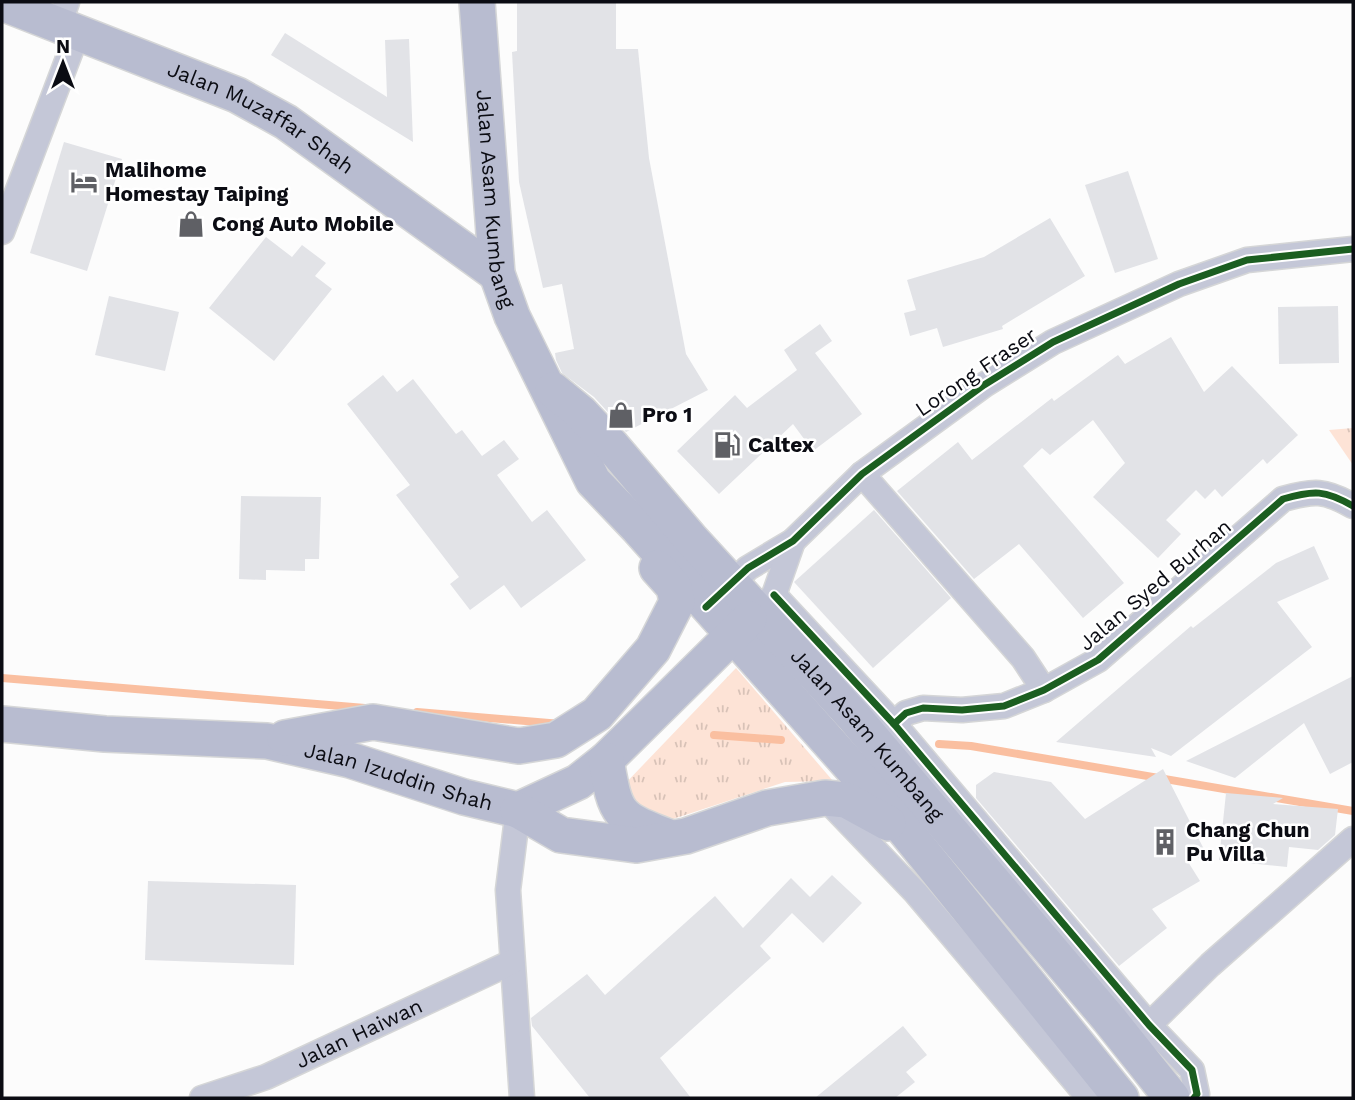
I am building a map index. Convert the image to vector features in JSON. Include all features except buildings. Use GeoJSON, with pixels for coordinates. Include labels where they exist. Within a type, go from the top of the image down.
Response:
{"type":"FeatureCollection","features":[{"type":"Feature","properties":{"kind":"main road","name":"Jalan Asam Kumbang"},"geometry":{"type":"LineString","coordinates":[[477,2],[496,274],[512,316],[548,387],[562,424],[593,481],[638,528],[706,607],[755,614]]}},
{"type":"Feature","properties":{"kind":"main road","name":"Jalan Muzaffar Shah"},"geometry":{"type":"LineString","coordinates":[[2,3],[68,20],[237,94],[286,122],[496,274]]}},
{"type":"Feature","properties":{"kind":"main road","name":"Jalan Asam Kumbang"},"geometry":{"type":"LineString","coordinates":[[548,387],[581,413],[612,446],[755,614],[854,717],[1110,1019],[1172,1098]]}},
{"type":"Feature","properties":{"kind":"main road"},"geometry":{"type":"LineString","coordinates":[[267,741],[373,722],[519,746],[536,745],[567,734],[597,714],[653,649],[677,602],[674,587],[637,542],[638,528]]}},
{"type":"Feature","properties":{"kind":"main road","name":"Jalan Asam Kumbang"},"geometry":{"type":"LineString","coordinates":[[755,614],[820,734],[878,797],[943,875],[1121,1098]]}},
{"type":"Feature","properties":{"kind":"main road","name":"Jalan Izuddin Shah"},"geometry":{"type":"LineString","coordinates":[[2,724],[105,734],[267,741],[350,760],[464,797],[518,810],[578,782],[606,760],[755,614]]}},
{"type":"Feature","properties":{"kind":"main road"},"geometry":{"type":"LineString","coordinates":[[606,760],[614,804],[632,822],[671,838]]}},
{"type":"Feature","properties":{"kind":"main road"},"geometry":{"type":"LineString","coordinates":[[518,810],[561,835],[636,845],[686,836],[767,808],[825,798],[846,800],[906,833]]}},
{"type":"Feature","properties":{"kind":"street"},"geometry":{"type":"LineString","coordinates":[[2,232],[68,20]]}},
{"type":"Feature","properties":{"kind":"street","name":"Lorong Fraser"},"geometry":{"type":"LineString","coordinates":[[706,607],[748,568],[793,541],[862,474],[984,385],[1053,342],[1179,284],[1247,260],[1353,249]]}},
{"type":"Feature","properties":{"kind":"street"},"geometry":{"type":"LineString","coordinates":[[862,474],[1023,658],[1044,690]]}},
{"type":"Feature","properties":{"kind":"street","name":"Jalan Syed Burhan"},"geometry":{"type":"LineString","coordinates":[[894,724],[906,713],[923,708],[962,710],[1003,706],[1044,690],[1098,660],[1283,499],[1310,491],[1332,494],[1353,506]]}},
{"type":"Feature","properties":{"kind":"street","name":"Lorong Fraser"},"geometry":{"type":"LineString","coordinates":[[755,614],[793,541]]}},
{"type":"Feature","properties":{"kind":"street"},"geometry":{"type":"LineString","coordinates":[[755,614],[894,724],[1149,1025],[1192,1070],[1197,1094],[1194,1098]]}},
{"type":"Feature","properties":{"kind":"street"},"geometry":{"type":"LineString","coordinates":[[825,798],[916,893],[1089,1098]]}},
{"type":"Feature","properties":{"kind":"street"},"geometry":{"type":"LineString","coordinates":[[518,810],[508,890],[522,1098]]}},
{"type":"Feature","properties":{"kind":"street"},"geometry":{"type":"LineString","coordinates":[[1149,1025],[1210,965],[1353,839]]}},
{"type":"Feature","properties":{"kind":"street","name":"Jalan Haiwan"},"geometry":{"type":"LineString","coordinates":[[202,1098],[266,1077],[512,962]]}},
{"type":"Feature","properties":{"kind":"green space"},"geometry":{"type":"Polygon","coordinates":[[[1353,428],[1353,465],[1329,430],[1353,428]]]}},
{"type":"Feature","properties":{"kind":"green space"},"geometry":{"type":"Polygon","coordinates":[[[736,668],[833,781],[785,782],[664,822],[633,813],[620,789],[736,668]]]}},
{"type":"Feature","properties":{"kind":"waterway"},"geometry":{"type":"LineString","coordinates":[[2,678],[365,708]]}},
{"type":"Feature","properties":{"kind":"waterway"},"geometry":{"type":"LineString","coordinates":[[417,712],[561,724]]}},
{"type":"Feature","properties":{"kind":"waterway"},"geometry":{"type":"LineString","coordinates":[[714,735],[781,740]]}},
{"type":"Feature","properties":{"kind":"waterway"},"geometry":{"type":"LineString","coordinates":[[939,744],[971,746],[1353,811]]}},
{"type":"Feature","properties":{"kind":"cycle path"},"geometry":{"type":"LineString","coordinates":[[706,607],[748,568],[793,541],[862,474],[984,385],[1053,342],[1179,284],[1247,260],[1353,249]]}},
{"type":"Feature","properties":{"kind":"cycle path"},"geometry":{"type":"LineString","coordinates":[[894,724],[906,713],[923,708],[962,710],[1004,706],[1044,690],[1098,660],[1283,499],[1319,493],[1353,506]]}},
{"type":"Feature","properties":{"kind":"cycle path"},"geometry":{"type":"LineString","coordinates":[[774,595],[894,724],[1149,1025],[1192,1070],[1197,1094],[1194,1098]]}},
{"type":"Feature","properties":{"kind":"place","name":"Malihome Homestay Taiping"},"geometry":{"type":"Point","coordinates":[84,182]}},
{"type":"Feature","properties":{"kind":"place","name":"Cong Auto Mobile"},"geometry":{"type":"Point","coordinates":[191,224]}},
{"type":"Feature","properties":{"kind":"place","name":"Pro 1"},"geometry":{"type":"Point","coordinates":[621,415]}},
{"type":"Feature","properties":{"kind":"place","name":"Caltex"},"geometry":{"type":"Point","coordinates":[727,445]}},
{"type":"Feature","properties":{"kind":"place","name":"Chang Chun Pu Villa"},"geometry":{"type":"Point","coordinates":[1165,842]}}]}
